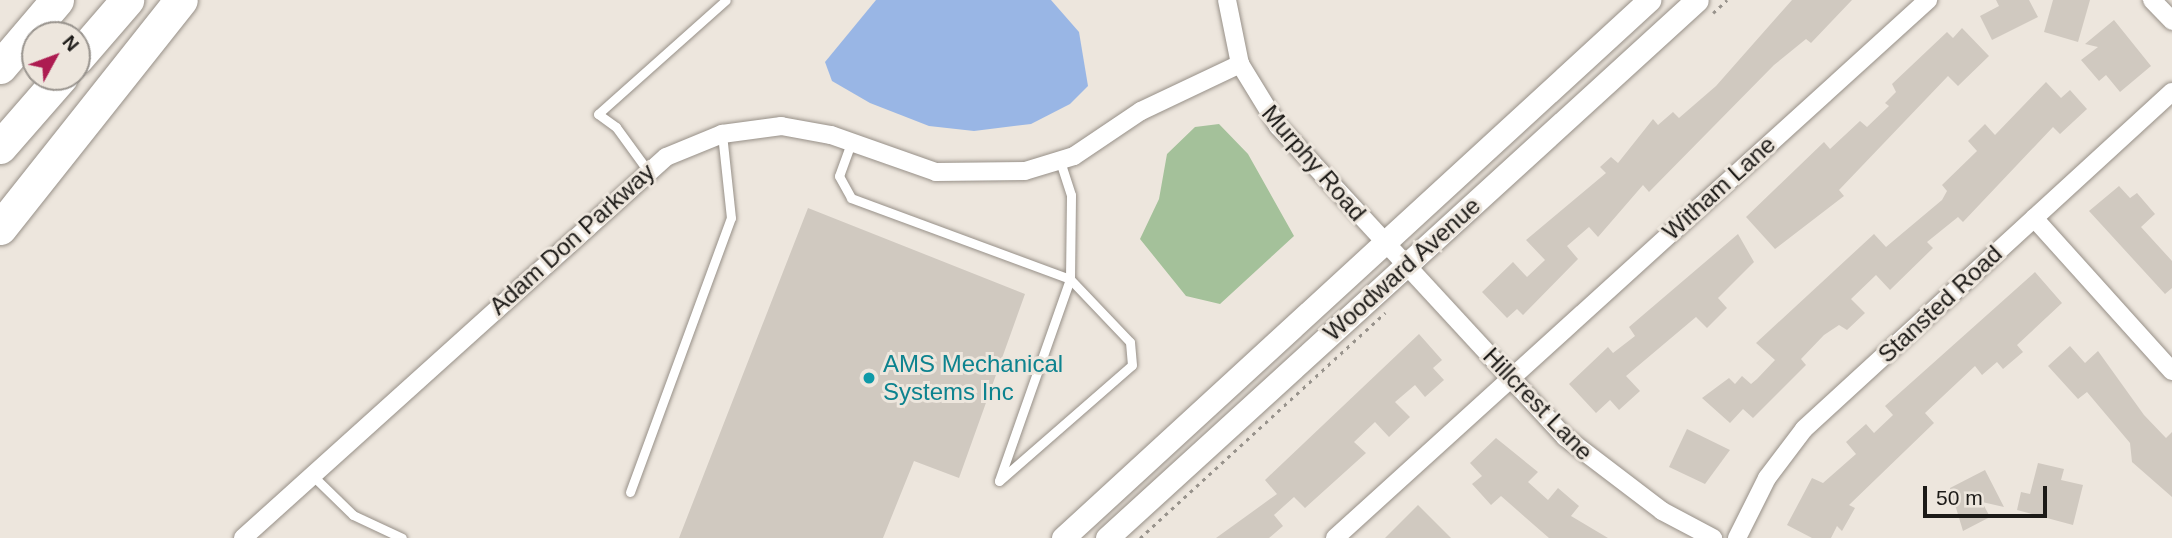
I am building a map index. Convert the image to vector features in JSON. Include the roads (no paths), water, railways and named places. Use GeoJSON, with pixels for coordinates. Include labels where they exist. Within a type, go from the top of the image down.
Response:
{"type":"FeatureCollection","features":[{"type":"Feature","properties":{"kind":"highway"},"geometry":{"type":"LineString","coordinates":[[0,67],[57,0]]}},
{"type":"Feature","properties":{"kind":"highway"},"geometry":{"type":"LineString","coordinates":[[91,42],[127,0]]}},
{"type":"Feature","properties":{"kind":"highway"},"geometry":{"type":"LineString","coordinates":[[0,228],[181,0]]}},
{"type":"Feature","properties":{"kind":"highway"},"geometry":{"type":"LineString","coordinates":[[0,147],[49,91]]}},
{"type":"Feature","properties":{"kind":"street","name":"Murphy Road"},"geometry":{"type":"LineString","coordinates":[[1227,0],[1240,64],[1278,126],[1384,242]]}},
{"type":"Feature","properties":{"kind":"street","name":"Woodward Avenue"},"geometry":{"type":"LineString","coordinates":[[1063,538],[1649,0]]}},
{"type":"Feature","properties":{"kind":"street","name":"Woodward Avenue"},"geometry":{"type":"LineString","coordinates":[[1107,538],[1697,0]]}},
{"type":"Feature","properties":{"kind":"street","name":"Witham Lane"},"geometry":{"type":"LineString","coordinates":[[1337,538],[1511,376],[1928,0]]}},
{"type":"Feature","properties":{"kind":"street"},"geometry":{"type":"LineString","coordinates":[[2152,0],[2172,22]]}},
{"type":"Feature","properties":{"kind":"street","name":"Adam Don Parkway"},"geometry":{"type":"LineString","coordinates":[[243,538],[648,171],[722,134],[781,126],[851,143],[936,172],[1012,173],[1060,161],[1141,111],[1240,64]]}},
{"type":"Feature","properties":{"kind":"street","name":"Stansted Road"},"geometry":{"type":"LineString","coordinates":[[1737,538],[1767,478],[1797,437],[2172,92]]}},
{"type":"Feature","properties":{"kind":"street"},"geometry":{"type":"LineString","coordinates":[[2034,218],[2172,372]]}},
{"type":"Feature","properties":{"kind":"street","name":"Hillcrest Lane"},"geometry":{"type":"LineString","coordinates":[[1384,242],[1609,475],[1713,538]]}},
{"type":"Feature","properties":{"kind":"lane"},"geometry":{"type":"LineString","coordinates":[[648,171],[616,127],[598,114],[726,0]]}},
{"type":"Feature","properties":{"kind":"lane"},"geometry":{"type":"LineString","coordinates":[[629,492],[731,218],[722,134]]}},
{"type":"Feature","properties":{"kind":"lane"},"geometry":{"type":"LineString","coordinates":[[851,143],[839,176],[851,198],[1070,279],[1130,342],[1132,365],[999,481],[1070,279],[1071,195],[1060,161]]}},
{"type":"Feature","properties":{"kind":"lane"},"geometry":{"type":"LineString","coordinates":[[312,475],[353,515],[402,538]]}},
{"type":"Feature","properties":{"kind":"water"},"geometry":{"type":"Polygon","coordinates":[[[876,0],[1051,0],[1079,32],[1088,86],[1070,104],[1031,124],[974,131],[929,126],[870,103],[832,81],[825,62],[876,0]]]}},
{"type":"Feature","properties":{"kind":"place","name":"AMS Mechanical Systems Inc"},"geometry":{"type":"Point","coordinates":[869,378]}}]}
